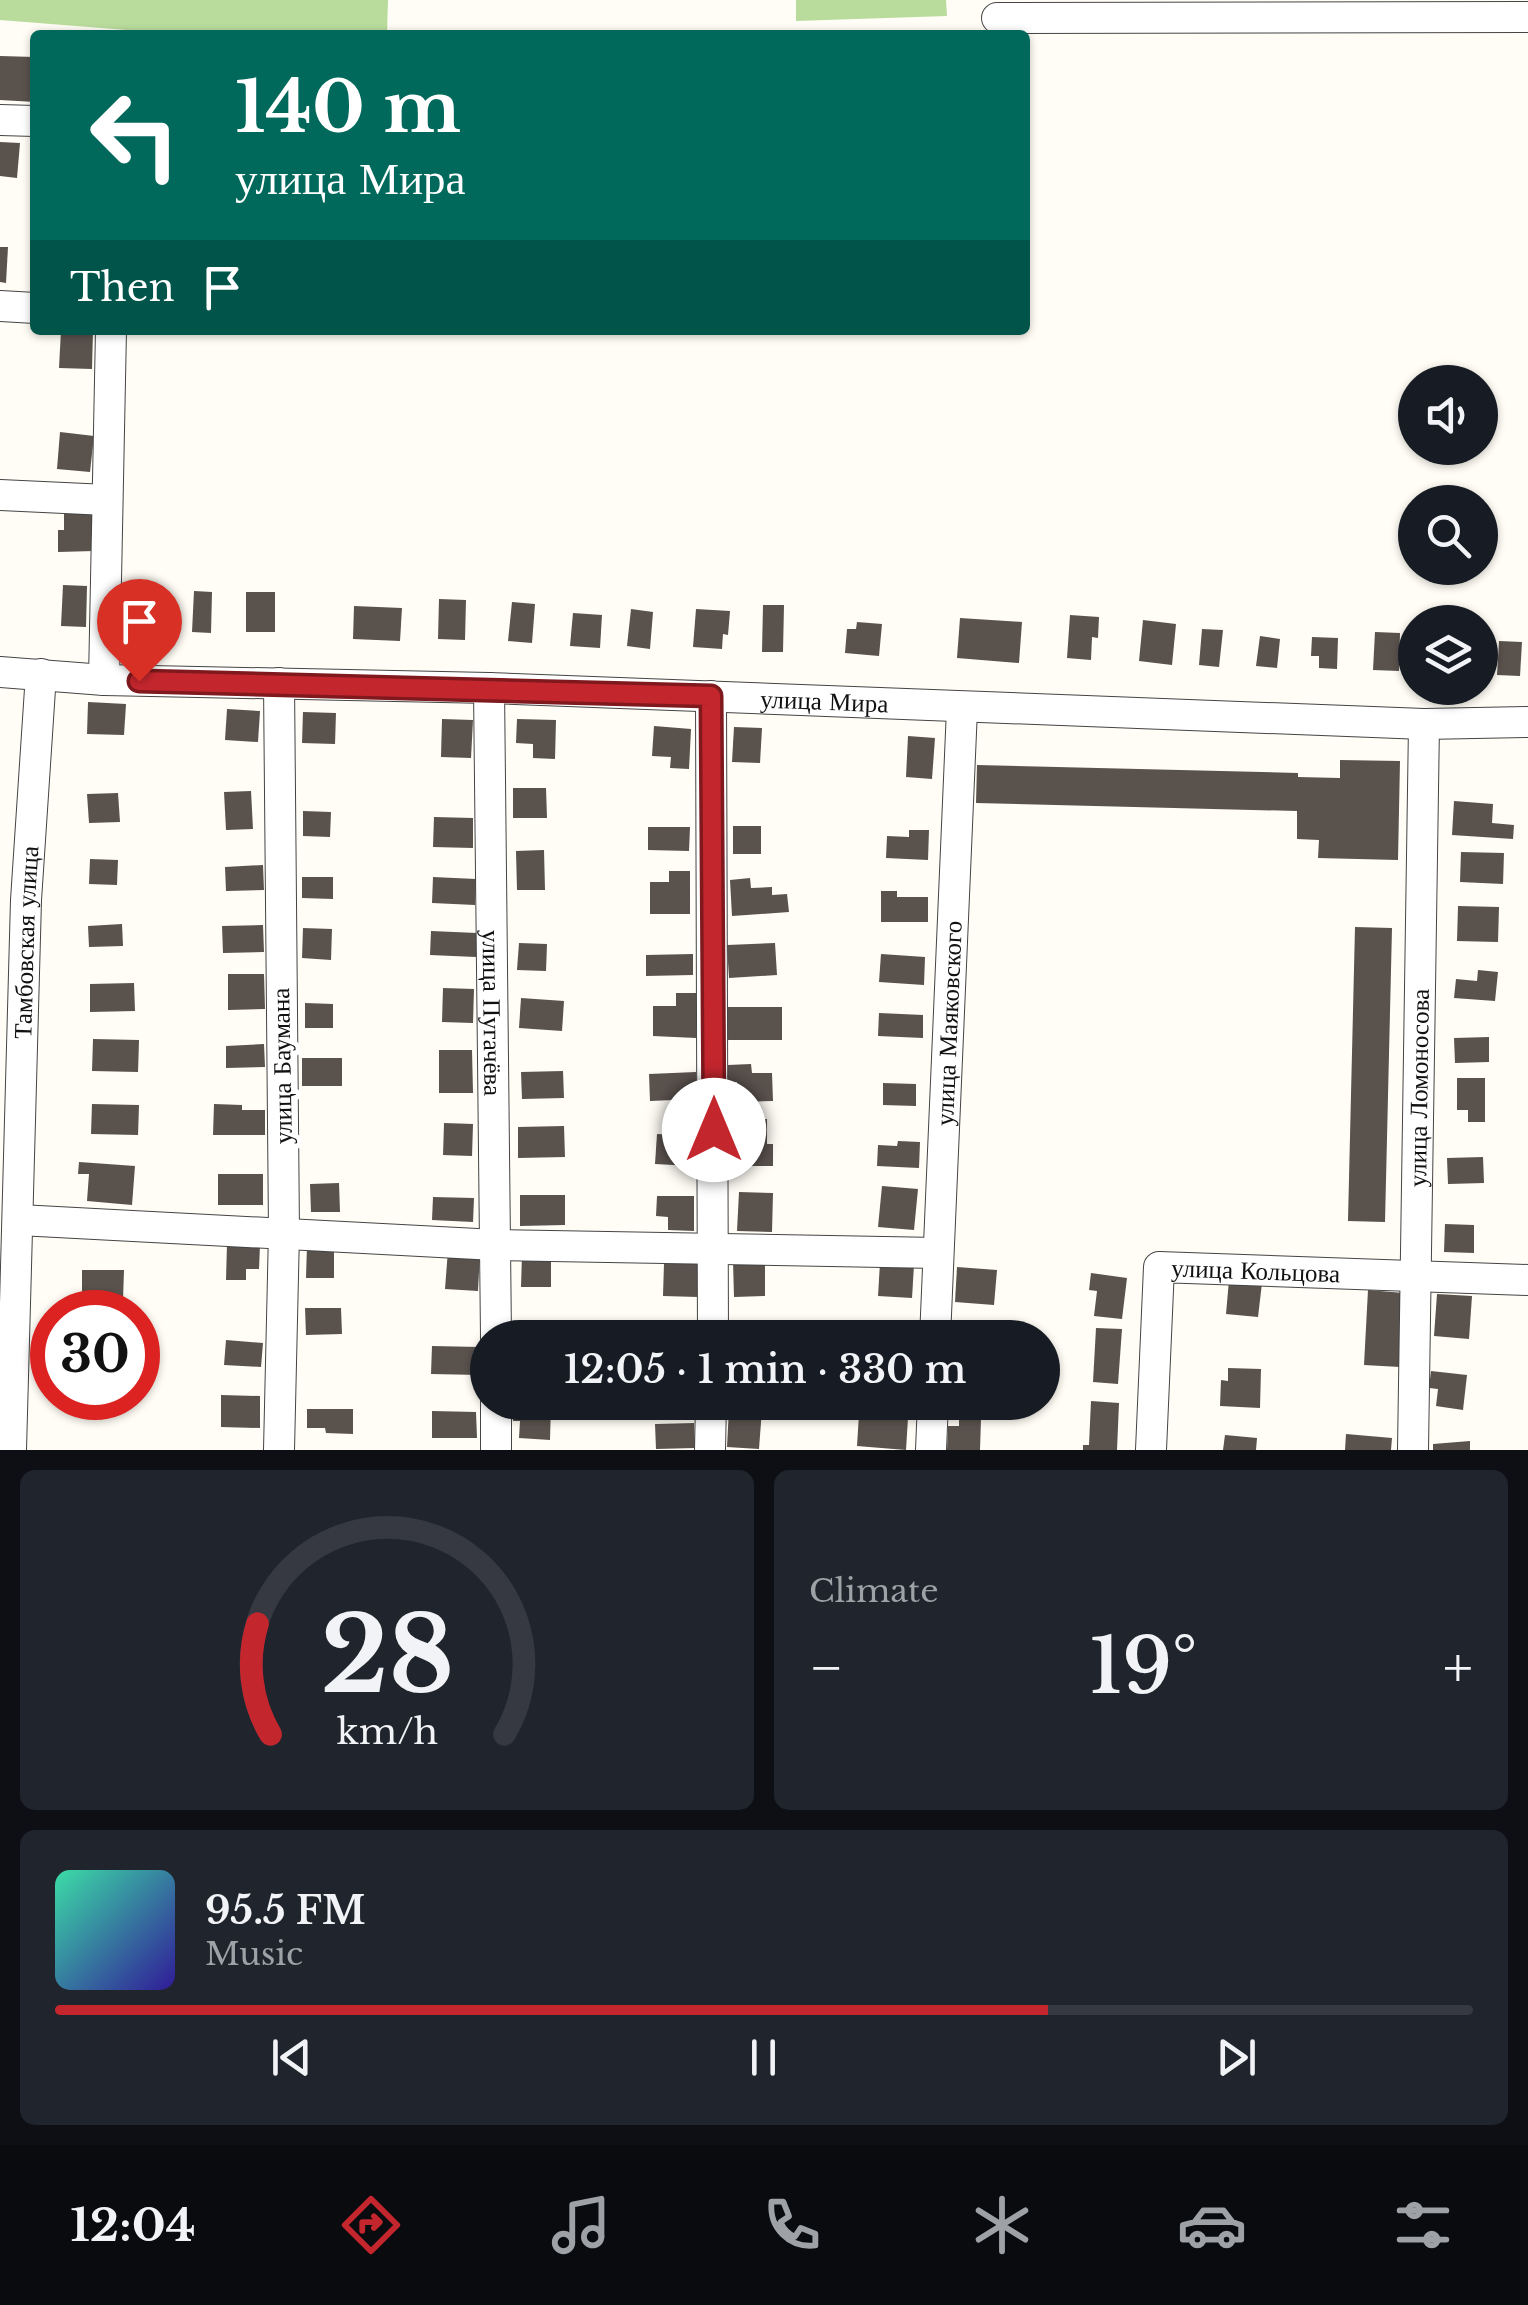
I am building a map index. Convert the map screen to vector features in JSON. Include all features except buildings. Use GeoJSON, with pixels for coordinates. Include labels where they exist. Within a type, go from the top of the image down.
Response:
{"type":"FeatureCollection","features":[{"type":"Feature","properties":{"kind":"street"},"geometry":{"type":"LineString","coordinates":[[997,18],[1528,17]]}},
{"type":"Feature","properties":{"kind":"street"},"geometry":{"type":"LineString","coordinates":[[0,120],[30,121]]}},
{"type":"Feature","properties":{"kind":"street"},"geometry":{"type":"LineString","coordinates":[[0,306],[30,308]]}},
{"type":"Feature","properties":{"kind":"street"},"geometry":{"type":"LineString","coordinates":[[104,680],[111,335]]}},
{"type":"Feature","properties":{"kind":"street"},"geometry":{"type":"LineString","coordinates":[[0,495],[107,500]]}},
{"type":"Feature","properties":{"kind":"street","name":"улица Мира"},"geometry":{"type":"LineString","coordinates":[[0,672],[104,680],[489,688],[962,709],[1424,724],[1528,722]]}},
{"type":"Feature","properties":{"kind":"street","name":"Тамбовская улица"},"geometry":{"type":"LineString","coordinates":[[8,1442],[19,1220],[13,899],[41,674]]}},
{"type":"Feature","properties":{"kind":"street","name":"улица Баумана"},"geometry":{"type":"LineString","coordinates":[[279,682],[284,1232],[279,1450]]}},
{"type":"Feature","properties":{"kind":"street","name":"улица Пугачёва"},"geometry":{"type":"LineString","coordinates":[[489,688],[496,1320]]}},
{"type":"Feature","properties":{"kind":"street"},"geometry":{"type":"LineString","coordinates":[[711,696],[713,1320]]}},
{"type":"Feature","properties":{"kind":"street","name":"улица Маяковского"},"geometry":{"type":"LineString","coordinates":[[936,1320],[962,709]]}},
{"type":"Feature","properties":{"kind":"street","name":"улица Ломоносова"},"geometry":{"type":"LineString","coordinates":[[1413,1450],[1424,724]]}},
{"type":"Feature","properties":{"kind":"street"},"geometry":{"type":"LineString","coordinates":[[19,1220],[496,1245],[938,1253]]}},
{"type":"Feature","properties":{"kind":"street","name":"улица Кольцова"},"geometry":{"type":"LineString","coordinates":[[1152,1450],[1159,1268],[1417,1278]]}},
{"type":"Feature","properties":{"kind":"street"},"geometry":{"type":"LineString","coordinates":[[1417,1278],[1528,1280]]}},
{"type":"Feature","properties":{"kind":"street"},"geometry":{"type":"LineString","coordinates":[[496,1420],[496,1450]]}},
{"type":"Feature","properties":{"kind":"street"},"geometry":{"type":"LineString","coordinates":[[710,1450],[711,1420]]}},
{"type":"Feature","properties":{"kind":"street"},"geometry":{"type":"LineString","coordinates":[[931,1450],[932,1420]]}},
{"type":"Feature","properties":{"kind":"green space"},"geometry":{"type":"Polygon","coordinates":[[[0,0],[388,0],[387,30],[127,30],[0,20],[0,0]]]}},
{"type":"Feature","properties":{"kind":"green space"},"geometry":{"type":"Polygon","coordinates":[[[796,0],[946,0],[947,16],[796,21],[796,0]]]}},
{"type":"Feature","properties":{"kind":"route"},"geometry":{"type":"LineString","coordinates":[[139,681],[711,696],[714,1130]]}}]}
